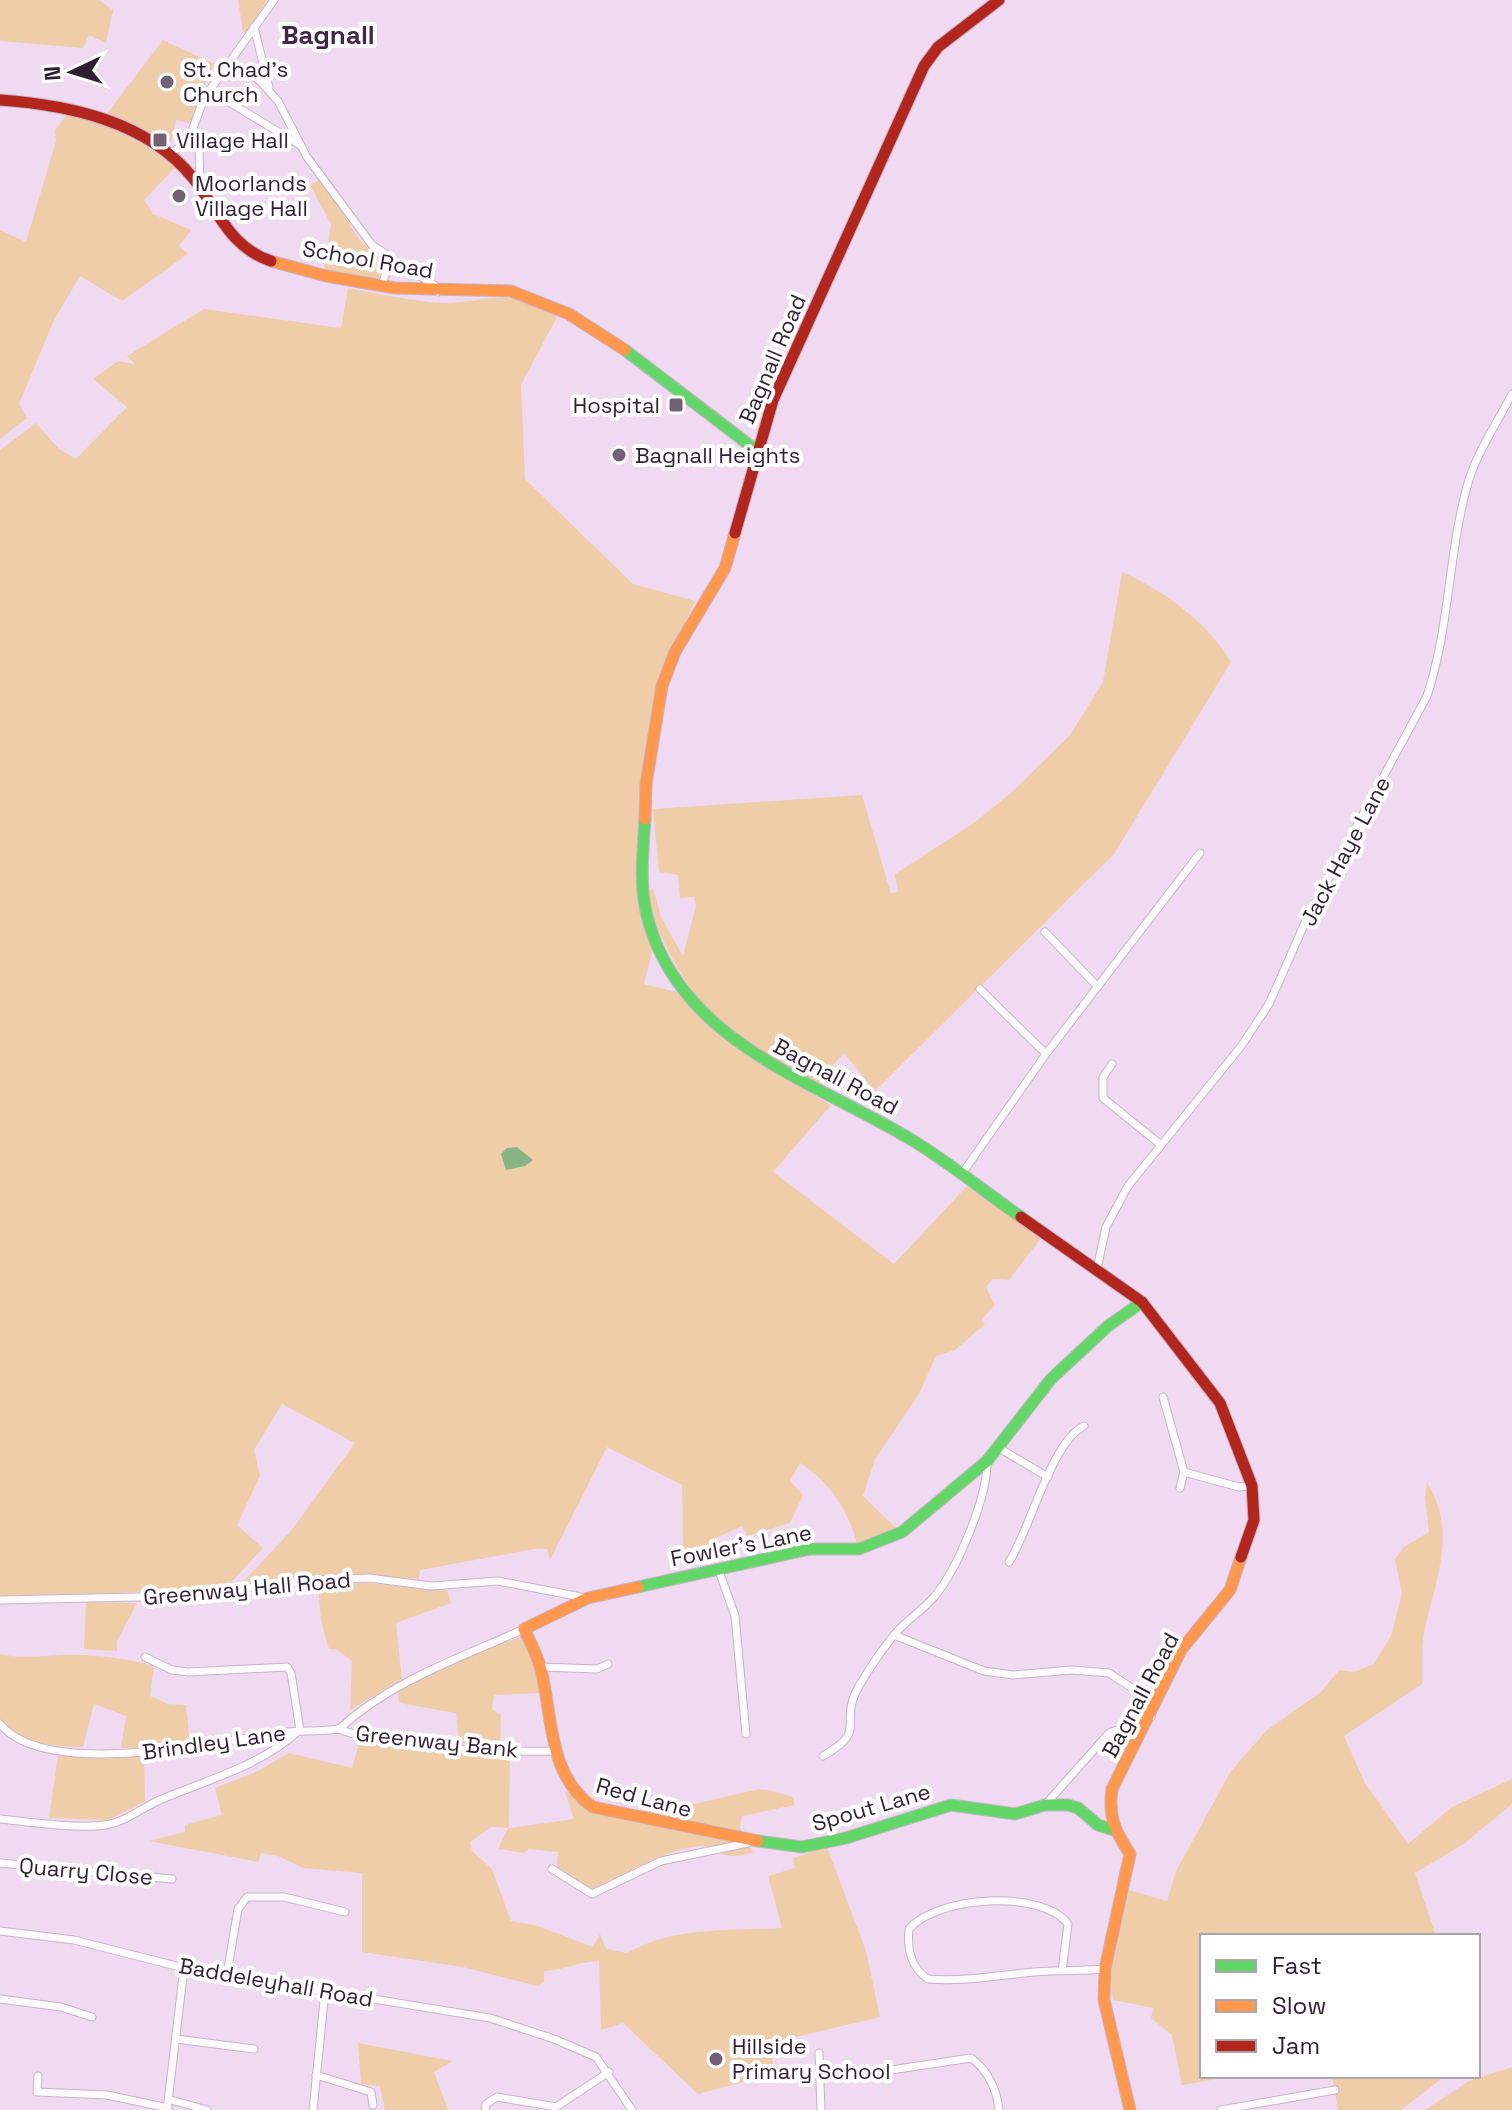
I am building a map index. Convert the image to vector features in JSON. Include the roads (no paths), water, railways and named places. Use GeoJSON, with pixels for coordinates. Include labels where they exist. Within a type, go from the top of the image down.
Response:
{"type":"FeatureCollection","features":[{"type":"Feature","properties":{"kind":"street","name":"School Road"},"geometry":{"type":"LineString","coordinates":[[169,154],[188,142],[209,90],[274,0]]}},
{"type":"Feature","properties":{"kind":"street","name":"Bagnall Road"},"geometry":{"type":"LineString","coordinates":[[999,0],[938,47],[924,66],[773,400],[756,450],[752,482],[725,568],[675,652],[662,686],[646,784],[642,885],[647,916],[657,944],[680,983],[714,1022],[746,1049],[790,1077],[896,1130],[1142,1302],[1220,1403],[1252,1486],[1254,1520],[1240,1567],[1220,1605],[1181,1650],[1151,1716],[1112,1789],[1109,1810],[1114,1830],[1130,1854],[1105,1969],[1104,2000],[1130,2110]]}},
{"type":"Feature","properties":{"kind":"street"},"geometry":{"type":"LineString","coordinates":[[254,27],[270,91]]}},
{"type":"Feature","properties":{"kind":"street"},"geometry":{"type":"LineString","coordinates":[[227,65],[244,70],[270,91],[284,110],[300,145],[359,230],[390,260],[434,285],[438,292]]}},
{"type":"Feature","properties":{"kind":"street"},"geometry":{"type":"LineString","coordinates":[[209,90],[300,145]]}},
{"type":"Feature","properties":{"kind":"street","name":"School Road"},"geometry":{"type":"LineString","coordinates":[[0,100],[81,111],[158,145],[200,187],[219,223],[249,251],[274,262],[382,285],[438,292],[510,291],[530,296],[575,318],[666,380],[756,450]]}},
{"type":"Feature","properties":{"kind":"street","name":"School Road"},"geometry":{"type":"LineString","coordinates":[[194,132],[199,146],[200,187]]}},
{"type":"Feature","properties":{"kind":"street"},"geometry":{"type":"LineString","coordinates":[[382,285],[390,260]]}},
{"type":"Feature","properties":{"kind":"street","name":"Jack Haye Lane"},"geometry":{"type":"LineString","coordinates":[[1097,1269],[1112,1211],[1242,1045],[1269,1004],[1308,916],[1427,696],[1439,660],[1450,566],[1467,484],[1512,394]]}},
{"type":"Feature","properties":{"kind":"street"},"geometry":{"type":"LineString","coordinates":[[961,1175],[1046,1054],[1200,853]]}},
{"type":"Feature","properties":{"kind":"street"},"geometry":{"type":"LineString","coordinates":[[1045,932],[1098,987]]}},
{"type":"Feature","properties":{"kind":"street"},"geometry":{"type":"LineString","coordinates":[[980,989],[1046,1054]]}},
{"type":"Feature","properties":{"kind":"street"},"geometry":{"type":"LineString","coordinates":[[1112,1064],[1103,1077],[1103,1098],[1161,1145]]}},
{"type":"Feature","properties":{"kind":"street","name":"Fowler's Lane"},"geometry":{"type":"LineString","coordinates":[[524,1629],[588,1598],[810,1549],[859,1549],[883,1542],[928,1513],[987,1461],[1051,1379],[1108,1326],[1142,1302]]}},
{"type":"Feature","properties":{"kind":"street"},"geometry":{"type":"LineString","coordinates":[[1163,1397],[1184,1472],[1180,1488]]}},
{"type":"Feature","properties":{"kind":"street"},"geometry":{"type":"LineString","coordinates":[[1009,1562],[1020,1545],[1048,1477],[1075,1430],[1084,1426]]}},
{"type":"Feature","properties":{"kind":"street"},"geometry":{"type":"LineString","coordinates":[[999,1448],[1048,1477]]}},
{"type":"Feature","properties":{"kind":"street"},"geometry":{"type":"LineString","coordinates":[[823,1756],[851,1736],[850,1709],[858,1687],[894,1635],[939,1589],[975,1515],[988,1480],[987,1461]]}},
{"type":"Feature","properties":{"kind":"street"},"geometry":{"type":"LineString","coordinates":[[1184,1472],[1239,1487],[1252,1486]]}},
{"type":"Feature","properties":{"kind":"street"},"geometry":{"type":"LineString","coordinates":[[718,1568],[735,1616],[746,1734]]}},
{"type":"Feature","properties":{"kind":"street","name":"Greenway Hall Road"},"geometry":{"type":"LineString","coordinates":[[0,1600],[184,1596],[311,1580],[369,1578],[431,1586],[498,1581],[588,1598]]}},
{"type":"Feature","properties":{"kind":"street","name":"Red Lane"},"geometry":{"type":"LineString","coordinates":[[524,1629],[541,1667],[555,1751],[574,1794],[593,1807],[754,1842]]}},
{"type":"Feature","properties":{"kind":"street","name":"Greenway Bank"},"geometry":{"type":"LineString","coordinates":[[524,1629],[404,1682],[357,1712],[339,1729],[357,1736],[427,1745],[508,1752],[555,1751]]}},
{"type":"Feature","properties":{"kind":"street"},"geometry":{"type":"LineString","coordinates":[[894,1635],[984,1671],[1013,1675],[1072,1670],[1109,1673],[1135,1690],[1181,1650]]}},
{"type":"Feature","properties":{"kind":"street"},"geometry":{"type":"LineString","coordinates":[[0,1819],[100,1826],[117,1823],[160,1800],[247,1766],[282,1746],[300,1730],[291,1673],[287,1667],[224,1673],[188,1672],[172,1670],[145,1657]]}},
{"type":"Feature","properties":{"kind":"street"},"geometry":{"type":"LineString","coordinates":[[541,1667],[597,1669],[608,1664]]}},
{"type":"Feature","properties":{"kind":"street"},"geometry":{"type":"LineString","coordinates":[[1045,1805],[1109,1733],[1151,1716]]}},
{"type":"Feature","properties":{"kind":"street","name":"Brindley Lane"},"geometry":{"type":"LineString","coordinates":[[0,1724],[23,1741],[91,1753],[188,1750],[300,1730],[339,1729]]}},
{"type":"Feature","properties":{"kind":"street","name":"Spout Lane"},"geometry":{"type":"LineString","coordinates":[[754,1842],[816,1845],[951,1805],[1015,1814],[1045,1805],[1078,1808],[1098,1825],[1114,1830]]}},
{"type":"Feature","properties":{"kind":"street"},"geometry":{"type":"LineString","coordinates":[[552,1869],[592,1894],[661,1861],[754,1842]]}},
{"type":"Feature","properties":{"kind":"street","name":"Quarry Close"},"geometry":{"type":"LineString","coordinates":[[0,1863],[172,1879]]}},
{"type":"Feature","properties":{"kind":"street"},"geometry":{"type":"LineString","coordinates":[[227,1974],[238,1909],[247,1897],[284,1897],[345,1912]]}},
{"type":"Feature","properties":{"kind":"street"},"geometry":{"type":"LineString","coordinates":[[1062,1971],[1068,1924],[1059,1912],[987,1901],[953,1905],[916,1921],[909,1929],[909,1952],[914,1966],[928,1979],[966,1980],[1105,1969]]}},
{"type":"Feature","properties":{"kind":"street","name":"Baddeleyhall Road"},"geometry":{"type":"LineString","coordinates":[[0,1931],[74,1940],[184,1968],[490,2018],[596,2057],[609,2072]]}},
{"type":"Feature","properties":{"kind":"street"},"geometry":{"type":"LineString","coordinates":[[169,2106],[184,1968]]}},
{"type":"Feature","properties":{"kind":"street"},"geometry":{"type":"LineString","coordinates":[[313,2110],[325,1991]]}},
{"type":"Feature","properties":{"kind":"street"},"geometry":{"type":"LineString","coordinates":[[0,1999],[61,2007],[92,2017]]}},
{"type":"Feature","properties":{"kind":"street"},"geometry":{"type":"LineString","coordinates":[[176,2039],[254,2049]]}},
{"type":"Feature","properties":{"kind":"street"},"geometry":{"type":"LineString","coordinates":[[819,2053],[821,2110]]}},
{"type":"Feature","properties":{"kind":"street"},"geometry":{"type":"LineString","coordinates":[[891,2070],[971,2058],[984,2067],[999,2110]]}},
{"type":"Feature","properties":{"kind":"street"},"geometry":{"type":"LineString","coordinates":[[485,2110],[486,2104],[497,2097],[556,2107],[609,2072],[632,2110]]}},
{"type":"Feature","properties":{"kind":"street"},"geometry":{"type":"LineString","coordinates":[[316,2075],[371,2092],[373,2105]]}},
{"type":"Feature","properties":{"kind":"street"},"geometry":{"type":"LineString","coordinates":[[38,2076],[37,2092],[107,2095],[207,2110]]}},
{"type":"Feature","properties":{"kind":"street"},"geometry":{"type":"LineString","coordinates":[[1221,2110],[1335,2090]]}},
{"type":"Feature","properties":{"kind":"place","name":"St. Chad's Church"},"geometry":{"type":"Point","coordinates":[167,82]}},
{"type":"Feature","properties":{"kind":"place","name":"Village Hall"},"geometry":{"type":"Point","coordinates":[160,140]}},
{"type":"Feature","properties":{"kind":"place","name":"Moorlands Village Hall"},"geometry":{"type":"Point","coordinates":[179,196]}},
{"type":"Feature","properties":{"kind":"place","name":"Hospital"},"geometry":{"type":"Point","coordinates":[676,405]}},
{"type":"Feature","properties":{"kind":"place","name":"Bagnall Heights"},"geometry":{"type":"Point","coordinates":[619,455]}},
{"type":"Feature","properties":{"kind":"place","name":"Hillside Primary School"},"geometry":{"type":"Point","coordinates":[716,2059]}},
{"type":"Feature","properties":{"kind":"district","name":"Bagnall"},"geometry":{"type":"Point","coordinates":[328,35]}}]}
